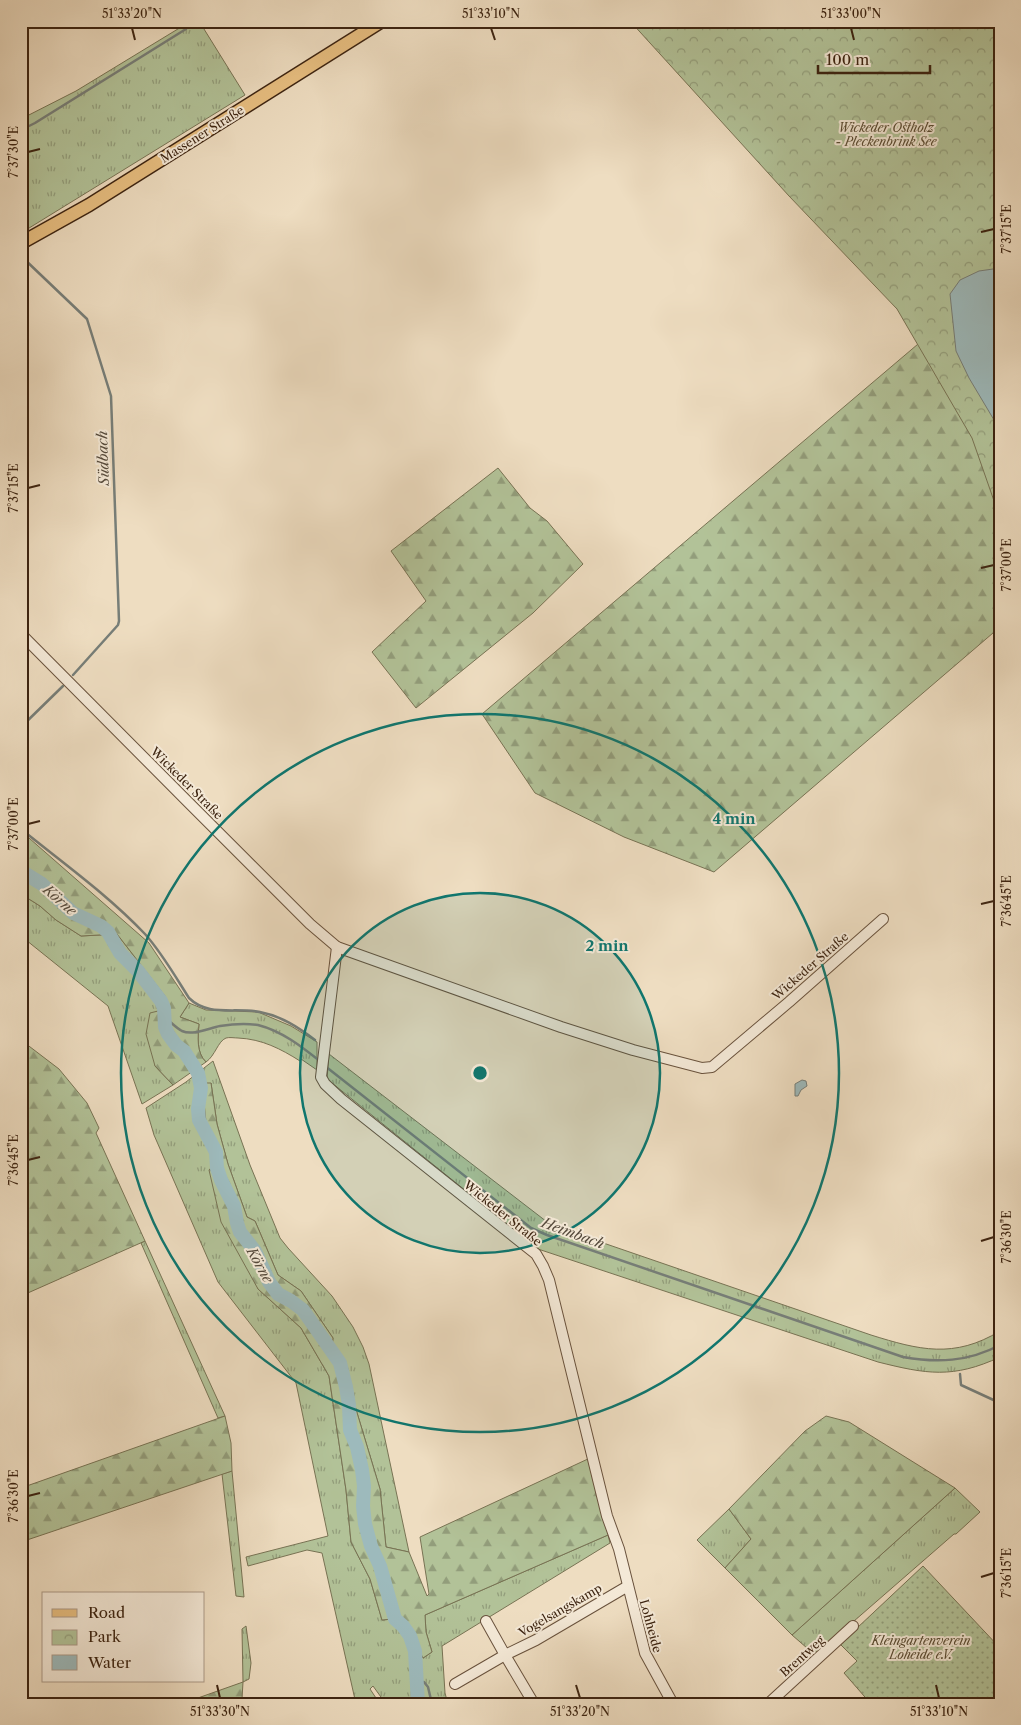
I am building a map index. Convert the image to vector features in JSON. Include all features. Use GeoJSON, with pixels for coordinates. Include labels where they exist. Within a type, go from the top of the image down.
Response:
{"type":"FeatureCollection","features":[{"type":"Feature","properties":{"kind":"main road","name":"Massener Straße"},"geometry":{"type":"LineString","coordinates":[[21,243],[89,205],[382,21]]}},
{"type":"Feature","properties":{"kind":"street","name":"Wickeder Straße"},"geometry":{"type":"LineString","coordinates":[[21,634],[310,924],[336,947],[561,1027],[633,1050],[702,1068],[712,1067],[883,919]]}},
{"type":"Feature","properties":{"kind":"street","name":"Wickeder Straße"},"geometry":{"type":"LineString","coordinates":[[336,947],[320,1072],[321,1077],[325,1084],[340,1099],[536,1254],[548,1280],[607,1516],[619,1550]]}},
{"type":"Feature","properties":{"kind":"street","name":"Lohheide"},"geometry":{"type":"LineString","coordinates":[[619,1550],[644,1653],[673,1704]]}},
{"type":"Feature","properties":{"kind":"street","name":"Vogelsangskamp"},"geometry":{"type":"LineString","coordinates":[[455,1684],[504,1655],[536,1640],[628,1586]]}},
{"type":"Feature","properties":{"kind":"street"},"geometry":{"type":"LineString","coordinates":[[486,1621],[534,1704]]}},
{"type":"Feature","properties":{"kind":"street","name":"Brentweg"},"geometry":{"type":"LineString","coordinates":[[768,1704],[853,1626]]}},
{"type":"Feature","properties":{"kind":"green space"},"geometry":{"type":"Polygon","coordinates":[[[191,21],[199,21],[245,95],[21,233],[21,119],[76,91],[191,21]]]}},
{"type":"Feature","properties":{"kind":"green space","name":"Wickeder Ostholz - Pleckenbrink See"},"geometry":{"type":"Polygon","coordinates":[[[630,21],[1000,21],[1000,518],[972,438],[897,309],[789,196],[630,21]]]}},
{"type":"Feature","properties":{"kind":"green space"},"geometry":{"type":"Polygon","coordinates":[[[931,333],[1000,465],[1000,627],[714,872],[624,837],[535,793],[482,714],[931,333]]]}},
{"type":"Feature","properties":{"kind":"green space"},"geometry":{"type":"Polygon","coordinates":[[[498,468],[530,508],[547,521],[583,564],[533,613],[416,708],[372,652],[426,601],[391,551],[498,468]]]}},
{"type":"Feature","properties":{"kind":"green space"},"geometry":{"type":"Polygon","coordinates":[[[21,831],[149,943],[189,1003],[180,1017],[199,1024],[199,1049],[206,1062],[173,1085],[155,1066],[146,1034],[150,1013],[166,1009],[165,996],[117,934],[81,936],[21,894],[21,831]]]}},
{"type":"Feature","properties":{"kind":"green space"},"geometry":{"type":"Polygon","coordinates":[[[21,894],[81,936],[117,934],[165,996],[166,1009],[155,1066],[173,1085],[142,1104],[108,1006],[21,936],[21,894]]]}},
{"type":"Feature","properties":{"kind":"green space"},"geometry":{"type":"Polygon","coordinates":[[[189,1003],[206,1010],[258,1012],[291,1026],[317,1042],[317,1070],[301,1059],[300,1061],[271,1045],[255,1040],[238,1038],[223,1040],[206,1062],[199,1049],[199,1024],[180,1017],[189,1003]]]}},
{"type":"Feature","properties":{"kind":"green space"},"geometry":{"type":"Polygon","coordinates":[[[21,1040],[59,1069],[87,1103],[99,1128],[96,1133],[145,1241],[21,1296],[21,1040]]]}},
{"type":"Feature","properties":{"kind":"green space"},"geometry":{"type":"Polygon","coordinates":[[[329,1054],[551,1225],[905,1345],[921,1348],[952,1349],[983,1340],[1000,1331],[1000,1357],[968,1369],[953,1371],[925,1371],[895,1366],[538,1249],[327,1079],[329,1054]]]}},
{"type":"Feature","properties":{"kind":"green space"},"geometry":{"type":"Polygon","coordinates":[[[213,1061],[250,1165],[280,1238],[332,1296],[353,1327],[369,1364],[409,1552],[386,1547],[380,1489],[355,1406],[331,1356],[333,1338],[301,1291],[278,1275],[255,1221],[247,1217],[228,1164],[217,1124],[211,1083],[206,1122],[221,1158],[258,1289],[301,1328],[329,1376],[346,1490],[351,1542],[370,1579],[382,1620],[403,1618],[423,1658],[432,1652],[426,1632],[425,1615],[608,1535],[610,1543],[442,1646],[445,1693],[448,1704],[386,1704],[373,1686],[370,1689],[380,1704],[356,1704],[322,1553],[307,1550],[248,1566],[246,1557],[328,1536],[296,1383],[218,1282],[154,1135],[146,1108],[186,1082],[213,1061]]]}},
{"type":"Feature","properties":{"kind":"green space"},"geometry":{"type":"Polygon","coordinates":[[[202,1083],[211,1083],[217,1124],[228,1164],[247,1217],[255,1221],[278,1275],[301,1291],[333,1338],[331,1356],[355,1406],[380,1489],[386,1547],[409,1552],[427,1596],[429,1594],[420,1537],[590,1458],[610,1533],[425,1615],[426,1632],[432,1652],[423,1658],[403,1618],[382,1620],[370,1579],[351,1542],[346,1490],[329,1376],[301,1328],[258,1289],[221,1222],[209,1170],[220,1158],[206,1122],[202,1083]]]}},
{"type":"Feature","properties":{"kind":"green space"},"geometry":{"type":"Polygon","coordinates":[[[145,1241],[225,1416],[218,1418],[141,1243],[145,1241]]]}},
{"type":"Feature","properties":{"kind":"green space"},"geometry":{"type":"Polygon","coordinates":[[[225,1416],[231,1443],[232,1471],[21,1542],[21,1488],[225,1416]]]}},
{"type":"Feature","properties":{"kind":"green space"},"geometry":{"type":"Polygon","coordinates":[[[826,1416],[849,1422],[955,1488],[792,1635],[725,1568],[751,1539],[729,1509],[805,1431],[826,1416]]]}},
{"type":"Feature","properties":{"kind":"green space"},"geometry":{"type":"Polygon","coordinates":[[[232,1471],[244,1597],[236,1596],[222,1474],[232,1471]]]}},
{"type":"Feature","properties":{"kind":"green space"},"geometry":{"type":"Polygon","coordinates":[[[955,1488],[980,1512],[956,1534],[815,1655],[792,1635],[955,1488]]]}},
{"type":"Feature","properties":{"kind":"green space"},"geometry":{"type":"Polygon","coordinates":[[[729,1509],[751,1539],[725,1568],[697,1540],[729,1509]]]}},
{"type":"Feature","properties":{"kind":"green space","name":"Kleingartenverein Loheide e.V."},"geometry":{"type":"Polygon","coordinates":[[[923,1566],[1000,1648],[1000,1704],[871,1704],[844,1673],[857,1661],[840,1644],[923,1566]]]}},
{"type":"Feature","properties":{"kind":"green space"},"geometry":{"type":"Polygon","coordinates":[[[246,1626],[251,1663],[249,1679],[243,1682],[242,1629],[246,1626]]]}},
{"type":"Feature","properties":{"kind":"green space"},"geometry":{"type":"Polygon","coordinates":[[[243,1682],[242,1699],[239,1704],[181,1704],[243,1682]]]}},
{"type":"Feature","properties":{"kind":"water"},"geometry":{"type":"Polygon","coordinates":[[[1000,268],[1000,430],[969,378],[956,351],[950,294],[960,280],[979,271],[1000,268]]]}},
{"type":"Feature","properties":{"kind":"water"},"geometry":{"type":"Polygon","coordinates":[[[802,1080],[806,1081],[807,1086],[801,1090],[798,1096],[795,1096],[795,1084],[802,1080]]]}},
{"type":"Feature","properties":{"kind":"waterway"},"geometry":{"type":"LineString","coordinates":[[21,130],[186,29]]}},
{"type":"Feature","properties":{"kind":"waterway","name":"Südbach"},"geometry":{"type":"LineString","coordinates":[[21,256],[87,319],[111,396],[119,621],[118,625],[73,675]]}},
{"type":"Feature","properties":{"kind":"waterway","name":"Südbach"},"geometry":{"type":"LineString","coordinates":[[21,727],[63,686]]}},
{"type":"Feature","properties":{"kind":"waterway"},"geometry":{"type":"LineString","coordinates":[[21,829],[131,920],[151,941],[189,998],[196,1004],[205,1008],[260,1012],[275,1016],[315,1040]]}},
{"type":"Feature","properties":{"kind":"waterway","name":"Körne"},"geometry":{"type":"LineString","coordinates":[[21,871],[42,884],[73,913],[101,926],[108,932],[120,953],[138,971],[161,1001],[168,1034],[176,1045],[184,1051],[198,1073],[201,1088],[198,1109],[199,1120],[216,1152],[217,1168],[234,1206],[240,1232],[255,1251],[269,1282],[278,1294],[303,1310],[340,1363],[349,1405],[350,1430],[357,1447],[362,1470],[365,1524],[371,1546],[380,1566],[395,1619],[410,1636],[415,1651],[418,1704]]}},
{"type":"Feature","properties":{"kind":"waterway","name":"Heimbach"},"geometry":{"type":"LineString","coordinates":[[164,1017],[180,1030],[191,1033],[220,1026],[258,1025],[283,1035],[321,1062]]}},
{"type":"Feature","properties":{"kind":"waterway","name":"Heimbach"},"geometry":{"type":"LineString","coordinates":[[325,1066],[531,1228],[547,1235],[903,1357],[952,1360],[976,1355],[1000,1345]]}},
{"type":"Feature","properties":{"kind":"waterway"},"geometry":{"type":"LineString","coordinates":[[960,1374],[961,1385],[1000,1403]]}},
{"type":"Feature","properties":{"kind":"waterway"},"geometry":{"type":"LineString","coordinates":[[424,1682],[428,1687],[432,1704]]}}]}
